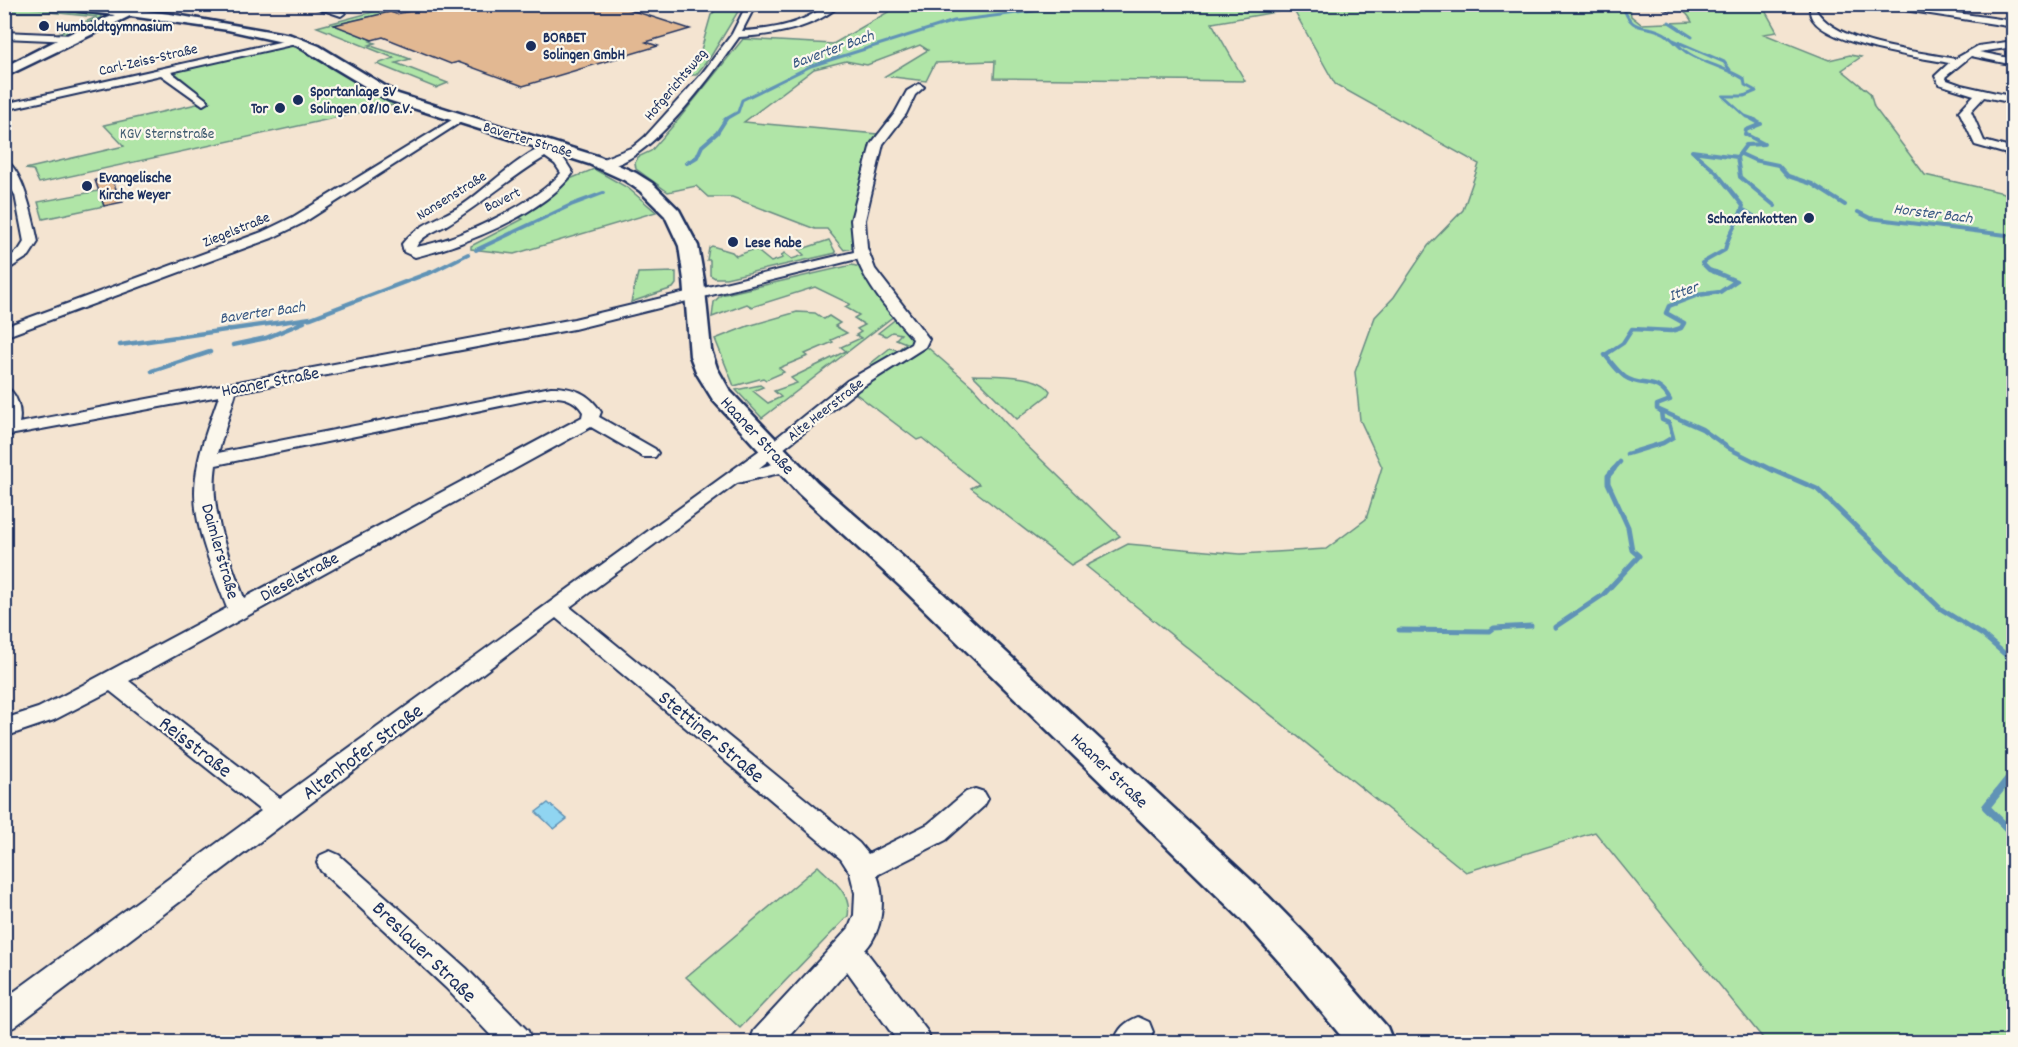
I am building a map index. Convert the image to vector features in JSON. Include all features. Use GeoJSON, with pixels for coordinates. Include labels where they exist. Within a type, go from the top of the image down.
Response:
{"type":"FeatureCollection","features":[{"type":"Feature","properties":{"kind":"main road","name":"Baverter Straße"},"geometry":{"type":"LineString","coordinates":[[53,4],[84,6],[214,25],[297,41],[391,96],[549,150],[604,163],[641,184],[673,214],[688,242],[695,295]]}},
{"type":"Feature","properties":{"kind":"main road"},"geometry":{"type":"LineString","coordinates":[[4,73],[72,38],[155,4]]}},
{"type":"Feature","properties":{"kind":"main road","name":"Haaner Straße"},"geometry":{"type":"LineString","coordinates":[[695,295],[700,351],[710,378],[721,395],[808,488],[910,579],[1255,908],[1298,954],[1372,1042]]}},
{"type":"Feature","properties":{"kind":"street"},"geometry":{"type":"LineString","coordinates":[[309,4],[341,13]]}},
{"type":"Feature","properties":{"kind":"street","name":"Hofgerichtsweg"},"geometry":{"type":"LineString","coordinates":[[604,163],[633,152],[647,142],[704,78],[736,34],[752,4]]}},
{"type":"Feature","properties":{"kind":"street"},"geometry":{"type":"LineString","coordinates":[[736,34],[788,29],[814,18],[837,4]]}},
{"type":"Feature","properties":{"kind":"street"},"geometry":{"type":"LineString","coordinates":[[1870,4],[2013,24]]}},
{"type":"Feature","properties":{"kind":"street"},"geometry":{"type":"LineString","coordinates":[[1813,12],[1815,18],[1851,40],[1956,62]]}},
{"type":"Feature","properties":{"kind":"street"},"geometry":{"type":"LineString","coordinates":[[4,35],[72,38]]}},
{"type":"Feature","properties":{"kind":"street","name":"Carl-Zeiss-Straße"},"geometry":{"type":"LineString","coordinates":[[4,107],[297,41]]}},
{"type":"Feature","properties":{"kind":"street"},"geometry":{"type":"LineString","coordinates":[[2013,44],[1983,46],[1968,53],[1940,76],[1943,82],[2013,100]]}},
{"type":"Feature","properties":{"kind":"street"},"geometry":{"type":"LineString","coordinates":[[1968,53],[2013,62]]}},
{"type":"Feature","properties":{"kind":"street"},"geometry":{"type":"LineString","coordinates":[[162,71],[203,102]]}},
{"type":"Feature","properties":{"kind":"street","name":"Alte Heerstraße"},"geometry":{"type":"LineString","coordinates":[[779,458],[853,385],[912,352],[921,339],[883,291],[862,254],[858,220],[873,156],[887,129],[898,117],[911,93],[918,87]]}},
{"type":"Feature","properties":{"kind":"street"},"geometry":{"type":"LineString","coordinates":[[1982,93],[1965,111],[1979,143],[2013,153]]}},
{"type":"Feature","properties":{"kind":"street","name":"Ziegelstraße"},"geometry":{"type":"LineString","coordinates":[[4,332],[222,253],[273,232],[304,216],[460,118]]}},
{"type":"Feature","properties":{"kind":"street","name":"Bavert"},"geometry":{"type":"LineString","coordinates":[[415,253],[509,216],[552,189],[567,173],[549,150]]}},
{"type":"Feature","properties":{"kind":"street","name":"Nansenstraße"},"geometry":{"type":"LineString","coordinates":[[415,253],[408,247],[417,236],[468,207],[521,166],[549,150]]}},
{"type":"Feature","properties":{"kind":"street"},"geometry":{"type":"LineString","coordinates":[[4,163],[21,195],[31,242],[27,250],[4,268]]}},
{"type":"Feature","properties":{"kind":"street"},"geometry":{"type":"LineString","coordinates":[[695,295],[862,254]]}},
{"type":"Feature","properties":{"kind":"street","name":"Haaner Straße"},"geometry":{"type":"LineString","coordinates":[[7,430],[574,324],[695,295]]}},
{"type":"Feature","properties":{"kind":"street","name":"Daimlerstraße"},"geometry":{"type":"LineString","coordinates":[[229,389],[208,461],[204,491],[207,511],[238,609]]}},
{"type":"Feature","properties":{"kind":"street"},"geometry":{"type":"LineString","coordinates":[[4,392],[13,413],[7,430]]}},
{"type":"Feature","properties":{"kind":"street"},"geometry":{"type":"LineString","coordinates":[[208,461],[544,392],[565,392],[580,397],[591,409],[590,418],[649,453]]}},
{"type":"Feature","properties":{"kind":"street","name":"Dieselstraße"},"geometry":{"type":"LineString","coordinates":[[4,728],[46,714],[112,680],[590,418]]}},
{"type":"Feature","properties":{"kind":"street","name":"Altenhofer Straße"},"geometry":{"type":"LineString","coordinates":[[4,1017],[721,485],[754,473],[779,458]]}},
{"type":"Feature","properties":{"kind":"street","name":"Stettiner Straße"},"geometry":{"type":"LineString","coordinates":[[556,607],[850,851],[864,869]]}},
{"type":"Feature","properties":{"kind":"street","name":"Reisstraße"},"geometry":{"type":"LineString","coordinates":[[112,680],[280,812]]}},
{"type":"Feature","properties":{"kind":"street"},"geometry":{"type":"LineString","coordinates":[[765,1042],[848,950],[862,930],[868,911],[864,869],[937,832],[975,799]]}},
{"type":"Feature","properties":{"kind":"street","name":"Breslauer Straße"},"geometry":{"type":"LineString","coordinates":[[330,863],[456,978],[517,1042]]}},
{"type":"Feature","properties":{"kind":"street"},"geometry":{"type":"LineString","coordinates":[[848,950],[916,1042]]}},
{"type":"Feature","properties":{"kind":"green space"},"geometry":{"type":"Polygon","coordinates":[[[1626,4],[1630,8],[1631,16],[1641,24],[1692,22],[1681,10],[1655,5],[1762,5],[1777,32],[1764,34],[1829,60],[1850,55],[1861,57],[1842,70],[1870,93],[1874,107],[1925,175],[2013,195],[2013,1042],[1766,1042],[1595,832],[1466,872],[1086,566],[1128,544],[1240,554],[1326,549],[1366,519],[1382,467],[1360,420],[1355,372],[1375,317],[1394,297],[1428,246],[1463,210],[1479,164],[1335,84],[1293,9],[1212,23],[1245,81],[994,78],[995,61],[935,63],[926,81],[885,76],[928,50],[920,45],[867,65],[846,61],[814,69],[744,122],[877,134],[859,190],[854,219],[853,248],[844,250],[827,229],[815,229],[732,197],[708,197],[696,186],[668,192],[636,169],[635,163],[638,157],[651,151],[678,120],[743,39],[833,44],[900,5],[1626,4]]]}},
{"type":"Feature","properties":{"kind":"green space"},"geometry":{"type":"Polygon","coordinates":[[[721,5],[742,5],[711,56],[696,75],[689,75],[701,50],[711,15],[721,5]]]}},
{"type":"Feature","properties":{"kind":"green space"},"geometry":{"type":"Polygon","coordinates":[[[5,6],[101,15],[102,17],[65,34],[56,34],[97,17],[49,12],[5,12],[5,6]]]}},
{"type":"Feature","properties":{"kind":"green space"},"geometry":{"type":"Polygon","coordinates":[[[384,9],[390,12],[335,25],[375,43],[369,45],[410,59],[396,63],[448,83],[436,88],[377,64],[394,58],[317,27],[384,9]]]}},
{"type":"Feature","properties":{"kind":"green space","name":"Sportanlage SV Solingen 08/10 e.V."},"geometry":{"type":"Polygon","coordinates":[[[285,46],[299,47],[380,97],[398,104],[39,183],[33,170],[25,169],[124,146],[104,125],[210,101],[174,72],[285,46]]]}},
{"type":"Feature","properties":{"kind":"green space"},"geometry":{"type":"Polygon","coordinates":[[[594,169],[628,188],[656,212],[514,254],[471,249],[471,246],[523,219],[514,215],[565,181],[594,169]]]}},
{"type":"Feature","properties":{"kind":"green space"},"geometry":{"type":"Polygon","coordinates":[[[98,191],[104,206],[43,219],[38,202],[98,191]]]}},
{"type":"Feature","properties":{"kind":"green space"},"geometry":{"type":"Polygon","coordinates":[[[829,240],[836,253],[726,278],[715,278],[710,275],[710,260],[707,260],[709,248],[712,246],[732,252],[736,256],[755,249],[771,262],[783,258],[781,256],[784,253],[792,259],[804,255],[799,250],[829,240]]]}},
{"type":"Feature","properties":{"kind":"green space"},"geometry":{"type":"Polygon","coordinates":[[[852,265],[860,267],[895,315],[762,418],[736,390],[760,385],[763,387],[753,391],[768,403],[781,397],[774,391],[797,383],[791,378],[846,351],[841,347],[861,338],[856,335],[861,332],[857,329],[865,325],[854,318],[859,315],[845,307],[850,304],[815,287],[752,307],[747,304],[712,317],[714,302],[721,295],[852,265]]]}},
{"type":"Feature","properties":{"kind":"green space"},"geometry":{"type":"Polygon","coordinates":[[[676,272],[676,284],[673,288],[631,302],[638,273],[676,272]]]}},
{"type":"Feature","properties":{"kind":"green space"},"geometry":{"type":"Polygon","coordinates":[[[797,312],[815,313],[824,319],[829,316],[840,323],[835,326],[847,333],[805,354],[808,356],[779,368],[784,372],[766,380],[763,378],[734,386],[715,339],[748,326],[797,312]]]}},
{"type":"Feature","properties":{"kind":"green space"},"geometry":{"type":"Polygon","coordinates":[[[897,318],[912,332],[914,344],[873,369],[870,364],[890,348],[898,350],[906,343],[896,339],[901,334],[892,332],[886,336],[878,333],[897,318]]]}},
{"type":"Feature","properties":{"kind":"green space"},"geometry":{"type":"Polygon","coordinates":[[[926,346],[972,386],[1020,439],[1120,536],[1071,565],[971,488],[979,484],[922,438],[917,440],[851,390],[926,346]]]}},
{"type":"Feature","properties":{"kind":"green space"},"geometry":{"type":"Polygon","coordinates":[[[973,375],[1026,378],[1044,385],[1050,391],[1017,419],[973,375]]]}},
{"type":"Feature","properties":{"kind":"green space"},"geometry":{"type":"Polygon","coordinates":[[[818,866],[844,894],[847,900],[848,916],[740,1028],[686,977],[818,866]]]}},
{"type":"Feature","properties":{"kind":"water"},"geometry":{"type":"Polygon","coordinates":[[[548,803],[567,819],[554,829],[536,812],[548,803]]]}},
{"type":"Feature","properties":{"kind":"building","name":"BORBET Solingen GmbH"},"geometry":{"type":"Polygon","coordinates":[[[445,4],[612,4],[690,29],[646,42],[658,46],[523,86],[458,62],[451,64],[383,37],[372,40],[334,25],[390,12],[396,14],[445,4]]]}},
{"type":"Feature","properties":{"kind":"building"},"geometry":{"type":"Polygon","coordinates":[[[110,177],[123,202],[104,206],[95,180],[110,177]]]}},
{"type":"Feature","properties":{"kind":"waterway","name":"Baverter Bach"},"geometry":{"type":"LineString","coordinates":[[724,120],[738,112],[742,100],[811,66],[954,21],[1089,4]]}},
{"type":"Feature","properties":{"kind":"waterway","name":"Itter"},"geometry":{"type":"LineString","coordinates":[[1622,4],[1626,14],[1636,25],[1660,31],[1689,54],[1744,79],[1745,85],[1756,91],[1744,96],[1723,96],[1745,116],[1756,120]]}},
{"type":"Feature","properties":{"kind":"waterway"},"geometry":{"type":"LineString","coordinates":[[1669,22],[1692,37]]}},
{"type":"Feature","properties":{"kind":"waterway"},"geometry":{"type":"LineString","coordinates":[[1673,40],[1724,62],[1730,70]]}},
{"type":"Feature","properties":{"kind":"waterway","name":"Baverter Bach"},"geometry":{"type":"LineString","coordinates":[[687,163],[697,157],[702,146],[717,133],[726,119]]}},
{"type":"Feature","properties":{"kind":"waterway","name":"Itter"},"geometry":{"type":"LineString","coordinates":[[1737,157],[1746,145],[1764,144],[1745,134],[1746,130],[1761,124],[1752,119]]}},
{"type":"Feature","properties":{"kind":"waterway","name":"Itter"},"geometry":{"type":"LineString","coordinates":[[1737,157],[1692,151],[1716,172],[1743,206],[1742,209]]}},
{"type":"Feature","properties":{"kind":"waterway","name":"Horster Bach"},"geometry":{"type":"LineString","coordinates":[[1741,154],[1754,160],[1778,165],[1788,176],[1812,184],[1845,205]]}},
{"type":"Feature","properties":{"kind":"waterway"},"geometry":{"type":"LineString","coordinates":[[1737,157],[1740,177],[1775,206]]}},
{"type":"Feature","properties":{"kind":"waterway","name":"Baverter Bach"},"geometry":{"type":"LineString","coordinates":[[476,250],[571,205],[603,193]]}},
{"type":"Feature","properties":{"kind":"waterway","name":"Itter"},"geometry":{"type":"LineString","coordinates":[[1718,273],[1709,270],[1702,263],[1725,250],[1742,209]]}},
{"type":"Feature","properties":{"kind":"waterway"},"geometry":{"type":"LineString","coordinates":[[1742,209],[1755,217],[1767,220]]}},
{"type":"Feature","properties":{"kind":"waterway","name":"Horster Bach"},"geometry":{"type":"LineString","coordinates":[[1858,212],[1870,218],[2006,235]]}},
{"type":"Feature","properties":{"kind":"waterway","name":"Baverter Bach"},"geometry":{"type":"LineString","coordinates":[[428,274],[468,254]]}},
{"type":"Feature","properties":{"kind":"waterway","name":"Baverter Bach"},"geometry":{"type":"LineString","coordinates":[[120,345],[311,318],[431,272]]}},
{"type":"Feature","properties":{"kind":"waterway","name":"Itter"},"geometry":{"type":"LineString","coordinates":[[1718,273],[1736,281],[1720,292],[1698,295],[1669,306],[1666,313],[1684,323],[1681,328],[1671,331],[1632,329],[1623,343],[1605,355],[1625,377],[1655,385],[1665,393],[1670,400],[1657,405],[1657,409],[1702,429],[1730,449],[1774,471]]}},
{"type":"Feature","properties":{"kind":"waterway"},"geometry":{"type":"LineString","coordinates":[[233,345],[266,338],[304,322]]}},
{"type":"Feature","properties":{"kind":"waterway"},"geometry":{"type":"LineString","coordinates":[[152,371],[210,352]]}},
{"type":"Feature","properties":{"kind":"waterway"},"geometry":{"type":"LineString","coordinates":[[1627,454],[1663,443],[1673,437],[1669,423],[1662,420],[1661,411]]}},
{"type":"Feature","properties":{"kind":"waterway"},"geometry":{"type":"LineString","coordinates":[[1612,471],[1620,462]]}},
{"type":"Feature","properties":{"kind":"waterway"},"geometry":{"type":"LineString","coordinates":[[1555,627],[1603,595],[1639,556],[1632,550],[1628,527],[1608,483],[1608,476],[1614,469]]}},
{"type":"Feature","properties":{"kind":"waterway","name":"Itter"},"geometry":{"type":"LineString","coordinates":[[1771,469],[1817,489],[1941,609],[1984,636],[2014,662]]}},
{"type":"Feature","properties":{"kind":"waterway"},"geometry":{"type":"LineString","coordinates":[[1399,630],[1490,631],[1494,628],[1531,626]]}},
{"type":"Feature","properties":{"kind":"waterway","name":"Itter"},"geometry":{"type":"LineString","coordinates":[[2014,772],[1986,807],[2014,835]]}},
{"type":"Feature","properties":{"kind":"place","name":"Humboldtgymnasium"},"geometry":{"type":"Point","coordinates":[44,26]}},
{"type":"Feature","properties":{"kind":"place","name":"BORBET Solingen GmbH"},"geometry":{"type":"Point","coordinates":[531,46]}},
{"type":"Feature","properties":{"kind":"place","name":"Sportanlage SV Solingen 08/10 e.V."},"geometry":{"type":"Point","coordinates":[298,100]}},
{"type":"Feature","properties":{"kind":"place","name":"Tor"},"geometry":{"type":"Point","coordinates":[280,108]}},
{"type":"Feature","properties":{"kind":"place","name":"Evangelische Kirche Weyer"},"geometry":{"type":"Point","coordinates":[87,186]}},
{"type":"Feature","properties":{"kind":"place","name":"Schaafenkotten"},"geometry":{"type":"Point","coordinates":[1809,218]}},
{"type":"Feature","properties":{"kind":"place","name":"Lese Rabe"},"geometry":{"type":"Point","coordinates":[733,242]}},
{"type":"Feature","properties":{"kind":"park label","name":"KGV Sternstraße"},"geometry":{"type":"Point","coordinates":[167,133]}}]}
